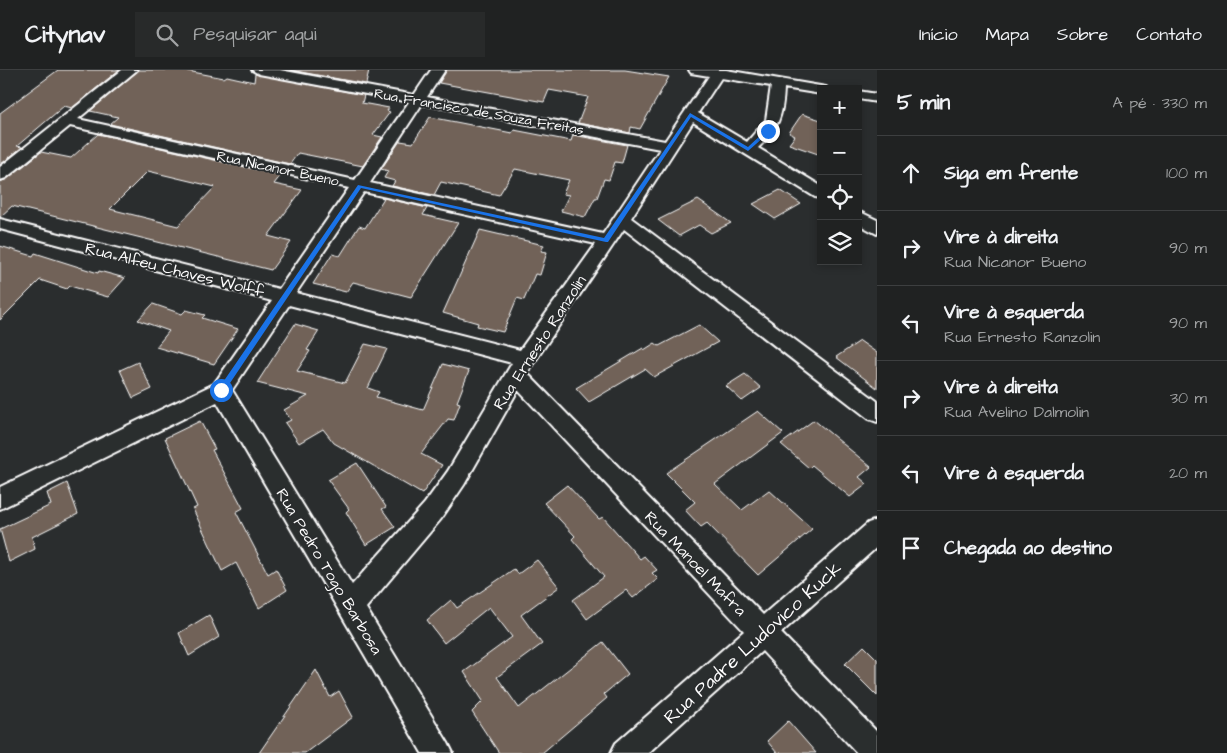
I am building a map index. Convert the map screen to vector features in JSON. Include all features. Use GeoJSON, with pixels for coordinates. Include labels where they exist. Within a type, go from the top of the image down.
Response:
{"type":"FeatureCollection","features":[{"type":"Feature","properties":{"kind":"street"},"geometry":{"type":"LineString","coordinates":[[0,175],[130,70]]}},
{"type":"Feature","properties":{"kind":"street","name":"Rua Francisco de Souza Freitas"},"geometry":{"type":"LineString","coordinates":[[259,70],[670,146]]}},
{"type":"Feature","properties":{"kind":"street"},"geometry":{"type":"LineString","coordinates":[[0,498],[221,390],[438,70]]}},
{"type":"Feature","properties":{"kind":"street"},"geometry":{"type":"LineString","coordinates":[[696,70],[817,89]]}},
{"type":"Feature","properties":{"kind":"street","name":"Rua Ernesto Ranzolin"},"geometry":{"type":"LineString","coordinates":[[350,606],[433,511],[456,478],[520,366],[622,219],[718,72]]}},
{"type":"Feature","properties":{"kind":"street"},"geometry":{"type":"LineString","coordinates":[[748,150],[773,124],[777,112],[778,83]]}},
{"type":"Feature","properties":{"kind":"street"},"geometry":{"type":"LineString","coordinates":[[862,96],[877,98]]}},
{"type":"Feature","properties":{"kind":"street"},"geometry":{"type":"LineString","coordinates":[[690,114],[817,192]]}},
{"type":"Feature","properties":{"kind":"street","name":"Rua Nicanor Bueno"},"geometry":{"type":"LineString","coordinates":[[67,121],[606,240]]}},
{"type":"Feature","properties":{"kind":"street"},"geometry":{"type":"LineString","coordinates":[[622,219],[877,413]]}},
{"type":"Feature","properties":{"kind":"street"},"geometry":{"type":"LineString","coordinates":[[862,219],[877,228]]}},
{"type":"Feature","properties":{"kind":"street","name":"Rua Alfeu Chaves Wolff"},"geometry":{"type":"LineString","coordinates":[[0,224],[284,297],[520,366]]}},
{"type":"Feature","properties":{"kind":"street","name":"Rua Manoel Mafra"},"geometry":{"type":"LineString","coordinates":[[520,366],[762,633],[877,753]]}},
{"type":"Feature","properties":{"kind":"street","name":"Rua Pedro Togo Barbosa"},"geometry":{"type":"LineString","coordinates":[[221,390],[438,753]]}},
{"type":"Feature","properties":{"kind":"street","name":"Rua Padre Ludovico Kuck"},"geometry":{"type":"LineString","coordinates":[[626,753],[877,531]]}},
{"type":"Feature","properties":{"kind":"building"},"geometry":{"type":"Polygon","coordinates":[[[58,70],[119,70],[72,108],[64,106],[17,146],[22,147],[0,165],[0,113],[58,70]]]}},
{"type":"Feature","properties":{"kind":"building"},"geometry":{"type":"Polygon","coordinates":[[[139,70],[182,70],[254,82],[255,74],[364,95],[362,103],[389,108],[387,111],[390,112],[373,135],[382,137],[363,166],[298,153],[290,164],[110,124],[118,117],[90,111],[139,70]]]}},
{"type":"Feature","properties":{"kind":"building"},"geometry":{"type":"Polygon","coordinates":[[[290,70],[369,70],[366,84],[290,70]]]}},
{"type":"Feature","properties":{"kind":"building"},"geometry":{"type":"Polygon","coordinates":[[[447,70],[625,70],[669,77],[640,129],[631,127],[630,133],[578,123],[588,97],[549,90],[544,102],[439,83],[447,70]]]}},
{"type":"Feature","properties":{"kind":"building"},"geometry":{"type":"Polygon","coordinates":[[[802,114],[817,119],[817,154],[789,144],[795,136],[789,133],[802,114]]]}},
{"type":"Feature","properties":{"kind":"building"},"geometry":{"type":"Polygon","coordinates":[[[430,117],[512,133],[514,130],[571,141],[573,135],[627,145],[622,163],[615,162],[609,180],[604,179],[597,198],[595,198],[585,217],[561,211],[569,195],[563,194],[569,180],[515,169],[499,195],[441,182],[434,195],[392,186],[395,181],[384,178],[388,171],[381,169],[400,141],[413,143],[430,117]]]}},
{"type":"Feature","properties":{"kind":"building"},"geometry":{"type":"Polygon","coordinates":[[[98,134],[281,175],[274,184],[302,190],[268,236],[291,242],[271,270],[12,206],[0,217],[0,182],[7,179],[41,152],[71,158],[98,134]],[[148,171],[110,209],[178,226],[215,187],[148,171]]]}},
{"type":"Feature","properties":{"kind":"building"},"geometry":{"type":"Polygon","coordinates":[[[780,190],[801,204],[775,219],[753,204],[780,190]]]}},
{"type":"Feature","properties":{"kind":"building"},"geometry":{"type":"Polygon","coordinates":[[[384,198],[427,208],[423,215],[458,223],[411,297],[353,282],[346,292],[313,284],[332,254],[340,256],[359,226],[365,228],[384,198]]]}},
{"type":"Feature","properties":{"kind":"building"},"geometry":{"type":"Polygon","coordinates":[[[698,200],[731,223],[711,233],[699,225],[679,236],[658,220],[698,200]]]}},
{"type":"Feature","properties":{"kind":"building"},"geometry":{"type":"Polygon","coordinates":[[[480,230],[544,245],[541,251],[547,252],[540,275],[535,274],[524,300],[517,298],[503,332],[477,326],[478,323],[443,313],[480,230]]]}},
{"type":"Feature","properties":{"kind":"building"},"geometry":{"type":"Polygon","coordinates":[[[0,246],[33,256],[35,253],[98,273],[99,271],[125,278],[108,297],[70,286],[67,289],[40,280],[0,320],[0,246]]]}},
{"type":"Feature","properties":{"kind":"building"},"geometry":{"type":"Polygon","coordinates":[[[153,304],[182,314],[186,310],[205,315],[202,318],[238,329],[214,364],[156,347],[169,331],[138,320],[153,304]]]}},
{"type":"Feature","properties":{"kind":"building"},"geometry":{"type":"Polygon","coordinates":[[[295,324],[319,331],[307,350],[310,351],[297,371],[345,383],[365,344],[387,349],[368,388],[379,392],[376,397],[423,410],[443,364],[469,371],[457,402],[460,403],[454,420],[448,419],[421,454],[442,465],[422,494],[334,443],[323,429],[299,443],[285,423],[291,420],[284,410],[308,396],[257,383],[295,324]]]}},
{"type":"Feature","properties":{"kind":"building"},"geometry":{"type":"Polygon","coordinates":[[[699,325],[718,342],[654,377],[645,369],[589,402],[576,388],[643,348],[644,350],[655,343],[659,346],[699,325]]]}},
{"type":"Feature","properties":{"kind":"building"},"geometry":{"type":"Polygon","coordinates":[[[860,341],[877,353],[877,388],[836,357],[860,341]]]}},
{"type":"Feature","properties":{"kind":"building"},"geometry":{"type":"Polygon","coordinates":[[[138,362],[152,389],[133,398],[120,370],[138,362]]]}},
{"type":"Feature","properties":{"kind":"building"},"geometry":{"type":"Polygon","coordinates":[[[745,374],[761,388],[742,401],[726,386],[745,374]]]}},
{"type":"Feature","properties":{"kind":"building"},"geometry":{"type":"Polygon","coordinates":[[[758,411],[783,433],[715,484],[742,510],[769,490],[812,529],[758,575],[707,523],[701,527],[685,510],[695,502],[666,473],[758,411]]]}},
{"type":"Feature","properties":{"kind":"building"},"geometry":{"type":"Polygon","coordinates":[[[814,420],[871,467],[859,477],[867,484],[850,497],[812,465],[809,468],[781,444],[814,420]]]}},
{"type":"Feature","properties":{"kind":"building"},"geometry":{"type":"Polygon","coordinates":[[[200,421],[215,449],[212,450],[243,508],[236,512],[268,574],[276,569],[287,590],[259,608],[236,563],[222,571],[193,509],[197,507],[165,438],[200,421]]]}},
{"type":"Feature","properties":{"kind":"building"},"geometry":{"type":"Polygon","coordinates":[[[357,463],[386,507],[382,509],[395,527],[366,545],[346,512],[349,509],[328,480],[357,463]]]}},
{"type":"Feature","properties":{"kind":"building"},"geometry":{"type":"Polygon","coordinates":[[[67,483],[78,514],[32,537],[35,549],[9,562],[0,529],[51,505],[47,493],[67,483]]]}},
{"type":"Feature","properties":{"kind":"building"},"geometry":{"type":"Polygon","coordinates":[[[567,485],[599,519],[603,517],[640,559],[644,556],[657,570],[652,573],[658,579],[633,598],[626,590],[587,619],[573,600],[604,577],[572,539],[575,536],[544,503],[567,485]]]}},
{"type":"Feature","properties":{"kind":"building"},"geometry":{"type":"Polygon","coordinates":[[[537,560],[559,587],[521,615],[542,644],[497,677],[519,708],[603,642],[628,674],[604,694],[607,698],[542,753],[499,753],[472,712],[483,701],[464,672],[512,637],[489,607],[444,643],[427,620],[451,600],[457,608],[514,569],[518,574],[537,560]]]}},
{"type":"Feature","properties":{"kind":"building"},"geometry":{"type":"Polygon","coordinates":[[[209,615],[219,637],[189,656],[179,633],[209,615]]]}},
{"type":"Feature","properties":{"kind":"building"},"geometry":{"type":"Polygon","coordinates":[[[864,646],[877,659],[877,696],[845,664],[864,646]]]}},
{"type":"Feature","properties":{"kind":"building"},"geometry":{"type":"Polygon","coordinates":[[[316,670],[330,697],[339,691],[353,717],[305,753],[259,753],[316,670]]]}},
{"type":"Feature","properties":{"kind":"building"},"geometry":{"type":"Polygon","coordinates":[[[788,721],[816,753],[777,753],[767,741],[788,721]]]}},
{"type":"Feature","properties":{"kind":"route"},"geometry":{"type":"LineString","coordinates":[[221,390],[360,186],[606,240],[622,219],[690,114],[748,150],[768,131]]}}]}
